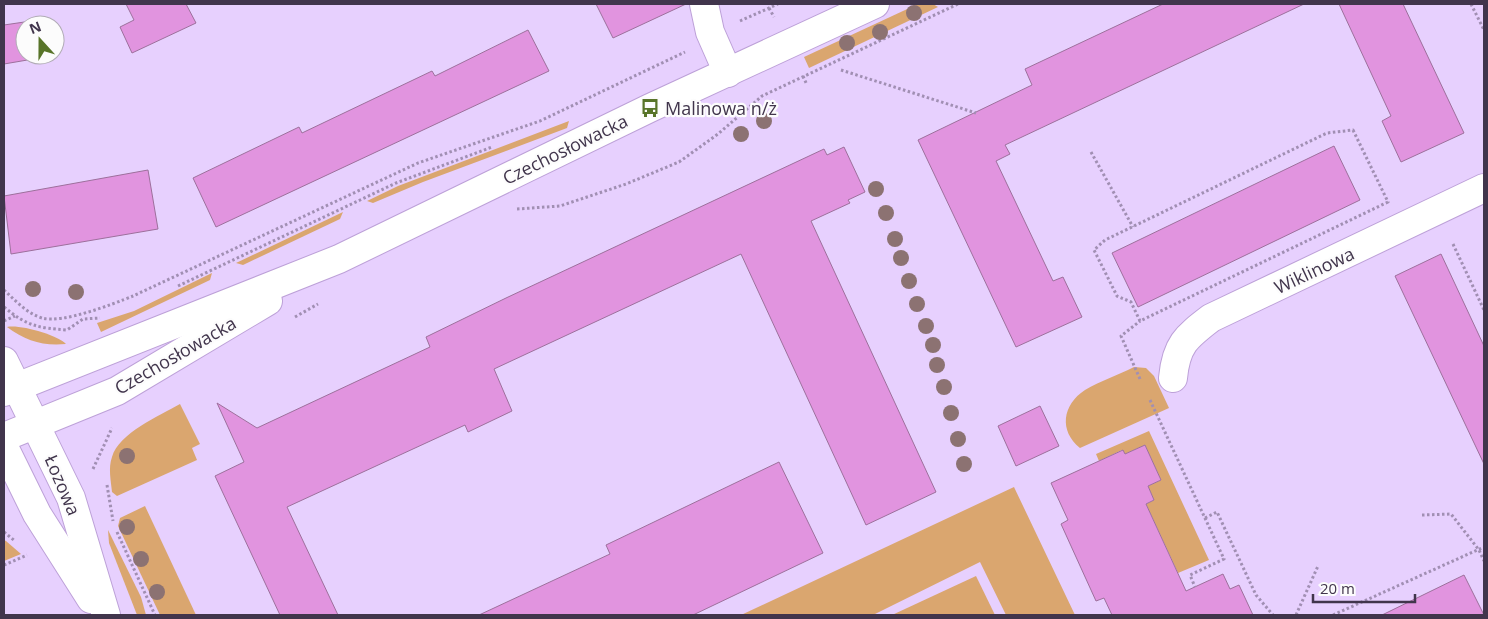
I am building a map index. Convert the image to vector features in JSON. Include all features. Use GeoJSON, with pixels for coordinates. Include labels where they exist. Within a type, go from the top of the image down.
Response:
{"type":"FeatureCollection","features":[{"type":"Feature","properties":{"kind":"street"},"geometry":{"type":"LineString","coordinates":[[704,4],[710,32],[728,72]]}},
{"type":"Feature","properties":{"kind":"street","name":"Czechosłowacka"},"geometry":{"type":"LineString","coordinates":[[10,390],[339,258],[874,4]]}},
{"type":"Feature","properties":{"kind":"street","name":"Wiklinowa"},"geometry":{"type":"LineString","coordinates":[[1172,378],[1180,347],[1190,334],[1212,318],[1484,188]]}},
{"type":"Feature","properties":{"kind":"street","name":"Czechosłowacka"},"geometry":{"type":"LineString","coordinates":[[4,437],[117,391],[339,258]]}},
{"type":"Feature","properties":{"kind":"street","name":"Łozowa"},"geometry":{"type":"LineString","coordinates":[[4,361],[10,390],[36,424],[71,498],[106,615]]}},
{"type":"Feature","properties":{"kind":"street","name":"Łozowa"},"geometry":{"type":"LineString","coordinates":[[4,447],[37,514],[102,615]]}},
{"type":"Feature","properties":{"kind":"path"},"geometry":{"type":"LineString","coordinates":[[733,24],[778,4]]}},
{"type":"Feature","properties":{"kind":"path"},"geometry":{"type":"LineString","coordinates":[[515,210],[560,206],[626,184],[678,162],[718,134],[762,96],[958,4]]}},
{"type":"Feature","properties":{"kind":"path"},"geometry":{"type":"LineString","coordinates":[[1471,4],[1484,30]]}},
{"type":"Feature","properties":{"kind":"path"},"geometry":{"type":"LineString","coordinates":[[4,290],[22,308],[42,318],[60,318],[101,308],[133,296],[418,163],[540,121],[692,48]]}},
{"type":"Feature","properties":{"kind":"path"},"geometry":{"type":"LineString","coordinates":[[841,70],[976,113]]}},
{"type":"Feature","properties":{"kind":"path"},"geometry":{"type":"LineString","coordinates":[[1117,296],[1094,250],[1105,240],[1327,132],[1353,130],[1388,202]]}},
{"type":"Feature","properties":{"kind":"path"},"geometry":{"type":"LineString","coordinates":[[174,288],[396,183],[496,145]]}},
{"type":"Feature","properties":{"kind":"path"},"geometry":{"type":"LineString","coordinates":[[1091,152],[1133,227]]}},
{"type":"Feature","properties":{"kind":"path"},"geometry":{"type":"LineString","coordinates":[[1453,244],[1484,310]]}},
{"type":"Feature","properties":{"kind":"path"},"geometry":{"type":"LineString","coordinates":[[290,320],[323,300]]}},
{"type":"Feature","properties":{"kind":"path"},"geometry":{"type":"LineString","coordinates":[[4,307],[15,316],[38,328],[67,330],[83,319],[104,318]]}},
{"type":"Feature","properties":{"kind":"path"},"geometry":{"type":"LineString","coordinates":[[4,322],[15,316]]}},
{"type":"Feature","properties":{"kind":"path"},"geometry":{"type":"LineString","coordinates":[[1140,321],[1121,336],[1142,382]]}},
{"type":"Feature","properties":{"kind":"path"},"geometry":{"type":"LineString","coordinates":[[1146,391],[1224,559],[1190,575],[1195,587]]}},
{"type":"Feature","properties":{"kind":"path"},"geometry":{"type":"LineString","coordinates":[[64,481],[93,469],[113,426]]}},
{"type":"Feature","properties":{"kind":"path"},"geometry":{"type":"LineString","coordinates":[[107,485],[114,527],[155,615]]}},
{"type":"Feature","properties":{"kind":"path"},"geometry":{"type":"LineString","coordinates":[[1205,518],[1217,512],[1256,595],[1273,615]]}},
{"type":"Feature","properties":{"kind":"path"},"geometry":{"type":"LineString","coordinates":[[1422,515],[1451,514],[1479,550],[1484,561]]}},
{"type":"Feature","properties":{"kind":"path"},"geometry":{"type":"LineString","coordinates":[[1333,615],[1484,547]]}},
{"type":"Feature","properties":{"kind":"path"},"geometry":{"type":"LineString","coordinates":[[4,565],[30,554]]}},
{"type":"Feature","properties":{"kind":"path"},"geometry":{"type":"LineString","coordinates":[[1296,615],[1318,566]]}},
{"type":"Feature","properties":{"kind":"shaded area"},"geometry":{"type":"Polygon","coordinates":[[[918,4],[933,4],[938,7],[809,68],[804,57],[918,4]]]}},
{"type":"Feature","properties":{"kind":"shaded area"},"geometry":{"type":"Polygon","coordinates":[[[569,121],[567,128],[423,182],[373,203],[367,201],[398,186],[569,121]]]}},
{"type":"Feature","properties":{"kind":"shaded area"},"geometry":{"type":"Polygon","coordinates":[[[343,212],[340,219],[243,265],[236,263],[343,212]]]}},
{"type":"Feature","properties":{"kind":"shaded area"},"geometry":{"type":"Polygon","coordinates":[[[212,273],[210,280],[101,332],[97,323],[134,311],[212,273]]]}},
{"type":"Feature","properties":{"kind":"shaded area"},"geometry":{"type":"Polygon","coordinates":[[[7,327],[20,327],[38,331],[55,337],[66,344],[35,342],[7,327]]]}},
{"type":"Feature","properties":{"kind":"shaded area"},"geometry":{"type":"Polygon","coordinates":[[[1134,367],[1146,368],[1154,376],[1169,408],[1080,448],[1073,441],[1066,426],[1068,410],[1072,403],[1085,390],[1134,367]]]}},
{"type":"Feature","properties":{"kind":"shaded area"},"geometry":{"type":"Polygon","coordinates":[[[180,404],[200,444],[192,448],[197,460],[117,496],[112,492],[110,470],[116,448],[141,426],[180,404]]]}},
{"type":"Feature","properties":{"kind":"shaded area"},"geometry":{"type":"Polygon","coordinates":[[[1149,431],[1209,560],[1178,573],[1146,504],[1154,500],[1148,486],[1161,480],[1145,445],[1125,454],[1122,450],[1099,461],[1096,454],[1149,431]]]}},
{"type":"Feature","properties":{"kind":"shaded area"},"geometry":{"type":"Polygon","coordinates":[[[1014,487],[1075,615],[1006,615],[980,562],[873,615],[741,615],[1014,487]]]}},
{"type":"Feature","properties":{"kind":"shaded area"},"geometry":{"type":"Polygon","coordinates":[[[145,506],[196,615],[160,615],[118,526],[120,518],[145,506]]]}},
{"type":"Feature","properties":{"kind":"shaded area"},"geometry":{"type":"Polygon","coordinates":[[[108,530],[141,597],[146,615],[137,615],[109,543],[108,530]]]}},
{"type":"Feature","properties":{"kind":"shaded area"},"geometry":{"type":"Polygon","coordinates":[[[4,540],[6,541],[21,554],[4,561],[4,540]]]}},
{"type":"Feature","properties":{"kind":"shaded area"},"geometry":{"type":"Polygon","coordinates":[[[976,576],[995,615],[892,615],[976,576]]]}},
{"type":"Feature","properties":{"kind":"building"},"geometry":{"type":"Polygon","coordinates":[[[126,4],[186,4],[196,23],[132,53],[120,27],[134,20],[126,4]]]}},
{"type":"Feature","properties":{"kind":"building"},"geometry":{"type":"Polygon","coordinates":[[[596,4],[686,4],[613,38],[596,4]]]}},
{"type":"Feature","properties":{"kind":"building"},"geometry":{"type":"Polygon","coordinates":[[[1163,4],[1304,4],[1005,145],[1010,154],[996,161],[1053,281],[1063,277],[1082,317],[1016,347],[918,140],[1032,85],[1025,69],[1163,4]]]}},
{"type":"Feature","properties":{"kind":"building"},"geometry":{"type":"Polygon","coordinates":[[[1339,4],[1403,4],[1464,133],[1401,162],[1382,121],[1391,116],[1339,4]]]}},
{"type":"Feature","properties":{"kind":"building"},"geometry":{"type":"Polygon","coordinates":[[[15,23],[15,62],[4,64],[4,25],[15,23]]]}},
{"type":"Feature","properties":{"kind":"building"},"geometry":{"type":"Polygon","coordinates":[[[528,30],[549,71],[216,227],[193,178],[299,127],[302,133],[432,71],[435,76],[528,30]]]}},
{"type":"Feature","properties":{"kind":"building"},"geometry":{"type":"Polygon","coordinates":[[[1334,146],[1360,200],[1138,307],[1112,253],[1334,146]]]}},
{"type":"Feature","properties":{"kind":"building"},"geometry":{"type":"Polygon","coordinates":[[[844,147],[865,192],[848,200],[850,203],[811,221],[936,492],[866,525],[741,254],[494,369],[512,411],[468,432],[465,425],[287,507],[338,615],[280,615],[215,476],[244,462],[217,403],[257,428],[430,347],[426,337],[506,298],[824,149],[827,155],[844,147]]]}},
{"type":"Feature","properties":{"kind":"building"},"geometry":{"type":"Polygon","coordinates":[[[148,170],[158,229],[11,254],[4,196],[148,170]]]}},
{"type":"Feature","properties":{"kind":"building"},"geometry":{"type":"Polygon","coordinates":[[[1441,254],[1484,346],[1484,464],[1395,276],[1441,254]]]}},
{"type":"Feature","properties":{"kind":"building"},"geometry":{"type":"Polygon","coordinates":[[[1040,406],[1059,446],[1016,466],[998,426],[1040,406]]]}},
{"type":"Feature","properties":{"kind":"building"},"geometry":{"type":"Polygon","coordinates":[[[1145,445],[1161,480],[1148,486],[1154,500],[1146,504],[1186,591],[1223,574],[1230,589],[1239,585],[1253,615],[1112,615],[1104,598],[1096,601],[1061,524],[1068,520],[1051,483],[1123,450],[1125,454],[1145,445]]]}},
{"type":"Feature","properties":{"kind":"building"},"geometry":{"type":"Polygon","coordinates":[[[779,462],[823,553],[693,615],[479,615],[610,554],[606,545],[779,462]]]}},
{"type":"Feature","properties":{"kind":"building"},"geometry":{"type":"Polygon","coordinates":[[[1464,575],[1484,615],[1382,615],[1464,575]]]}},
{"type":"Feature","properties":{"kind":"place","name":"Malinowa n/ż"},"geometry":{"type":"Point","coordinates":[650,108]}}]}
